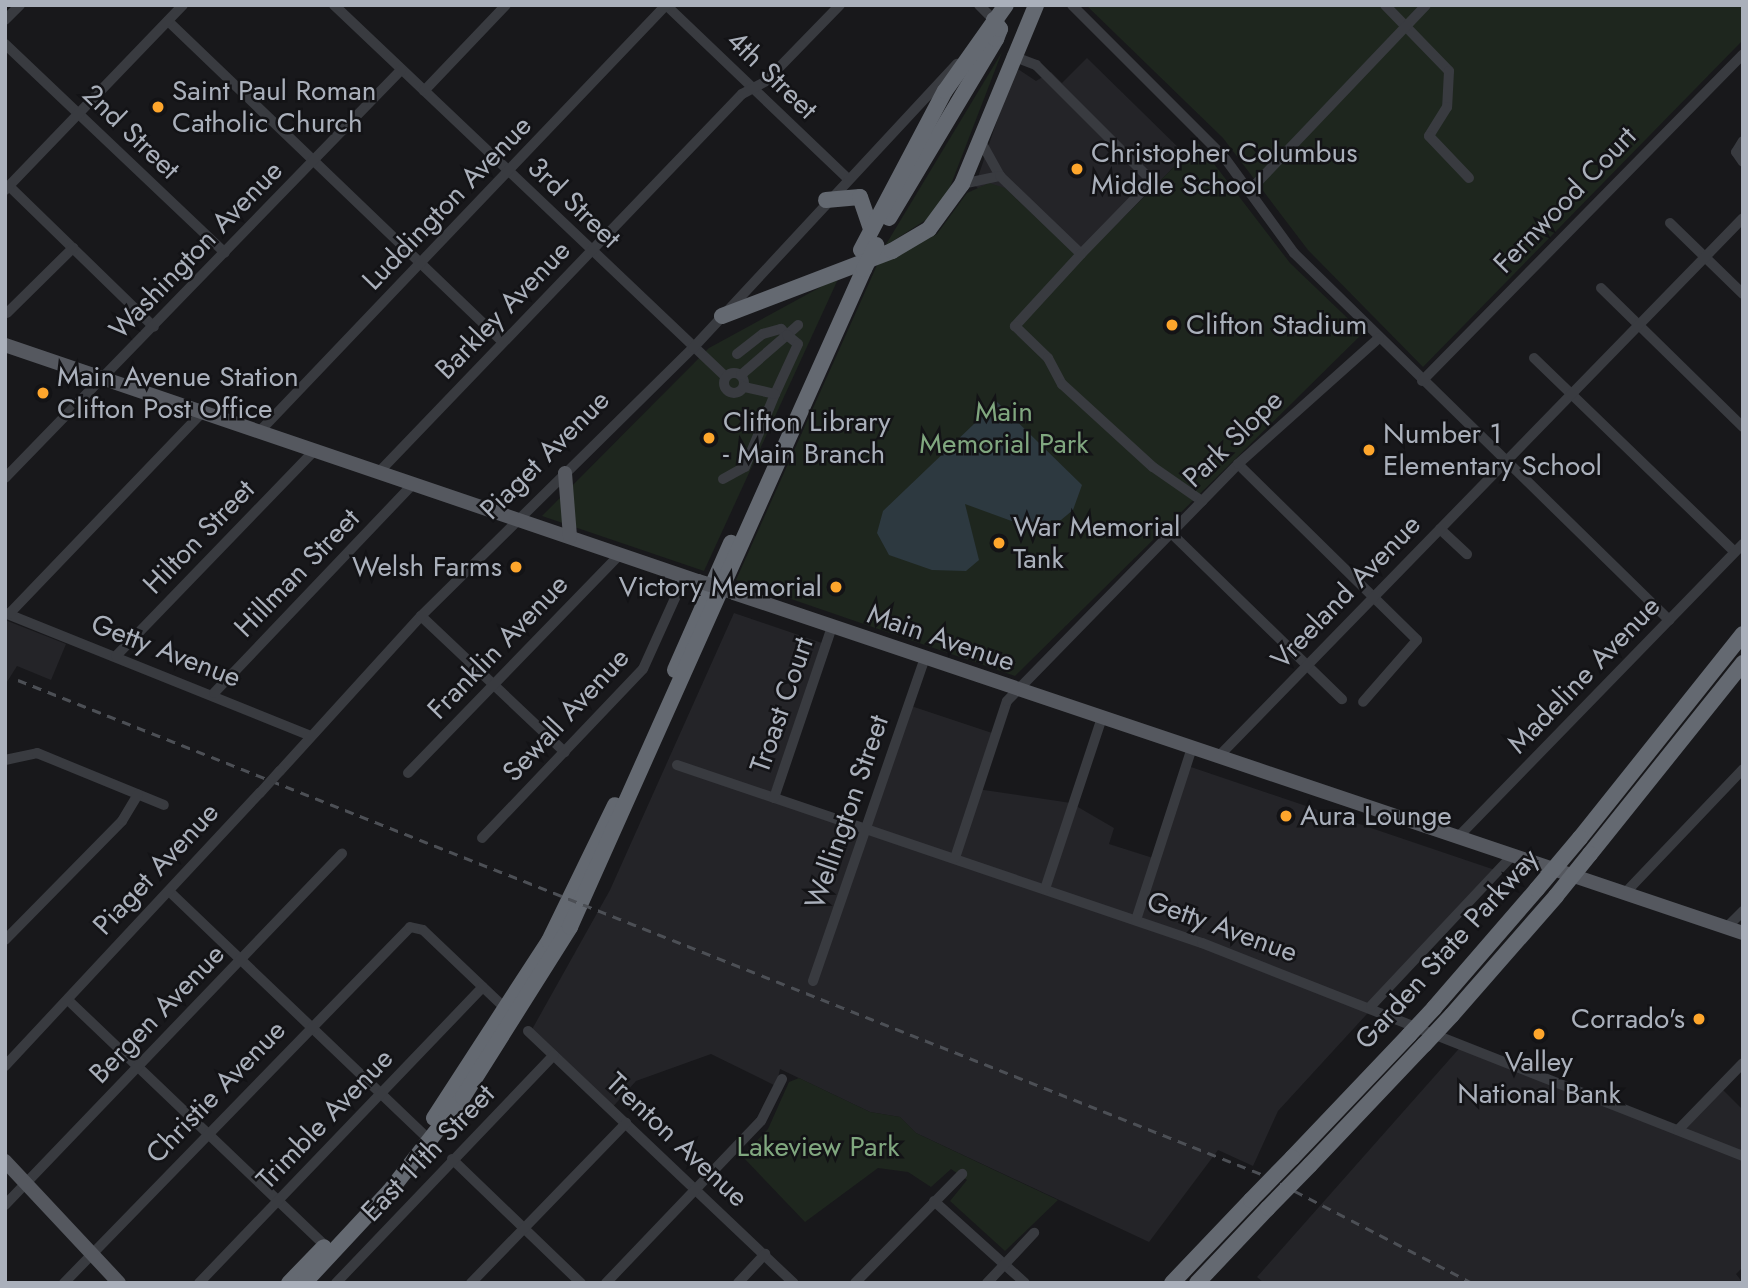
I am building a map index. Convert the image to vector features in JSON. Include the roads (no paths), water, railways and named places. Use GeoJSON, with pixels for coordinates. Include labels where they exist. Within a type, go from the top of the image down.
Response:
{"type":"FeatureCollection","features":[{"type":"Feature","properties":{"kind":"highway","name":"Piaget Avenue"},"geometry":{"type":"LineString","coordinates":[[977,45],[1006,5]]}},
{"type":"Feature","properties":{"kind":"highway"},"geometry":{"type":"LineString","coordinates":[[869,242],[970,84],[1028,5]]}},
{"type":"Feature","properties":{"kind":"highway"},"geometry":{"type":"LineString","coordinates":[[729,315],[906,245],[938,220],[962,184],[1012,56],[1036,5]]}},
{"type":"Feature","properties":{"kind":"highway"},"geometry":{"type":"LineString","coordinates":[[970,84],[1000,29],[994,20]]}},
{"type":"Feature","properties":{"kind":"highway"},"geometry":{"type":"LineString","coordinates":[[289,1283],[329,1250],[428,1144],[514,1011],[576,890],[869,242],[977,45]]}},
{"type":"Feature","properties":{"kind":"highway"},"geometry":{"type":"LineString","coordinates":[[826,200],[860,197],[869,242]]}},
{"type":"Feature","properties":{"kind":"highway","name":"Garden State Parkway"},"geometry":{"type":"LineString","coordinates":[[1172,1283],[1434,1008],[1580,838],[1743,634]]}},
{"type":"Feature","properties":{"kind":"highway","name":"Garden State Parkway"},"geometry":{"type":"LineString","coordinates":[[1197,1283],[1452,1015],[1556,896],[1743,663]]}},
{"type":"Feature","properties":{"kind":"highway"},"geometry":{"type":"LineString","coordinates":[[514,1011],[528,1031]]}},
{"type":"Feature","properties":{"kind":"highway"},"geometry":{"type":"LineString","coordinates":[[304,1283],[423,1134],[514,1011]]}},
{"type":"Feature","properties":{"kind":"main road","name":"Main Avenue"},"geometry":{"type":"LineString","coordinates":[[5,345],[1017,690],[1743,933]]}},
{"type":"Feature","properties":{"kind":"main road"},"geometry":{"type":"LineString","coordinates":[[565,473],[570,537]]}},
{"type":"Feature","properties":{"kind":"main road"},"geometry":{"type":"LineString","coordinates":[[5,1161],[120,1283]]}},
{"type":"Feature","properties":{"kind":"street"},"geometry":{"type":"LineString","coordinates":[[5,20],[20,5]]}},
{"type":"Feature","properties":{"kind":"street"},"geometry":{"type":"LineString","coordinates":[[155,327],[7,188],[183,5]]}},
{"type":"Feature","properties":{"kind":"street"},"geometry":{"type":"LineString","coordinates":[[339,7],[424,91],[506,5]]}},
{"type":"Feature","properties":{"kind":"street","name":"4th Street"},"geometry":{"type":"LineString","coordinates":[[666,5],[847,178]]}},
{"type":"Feature","properties":{"kind":"street","name":"Luddington Avenue"},"geometry":{"type":"LineString","coordinates":[[259,432],[666,5]]}},
{"type":"Feature","properties":{"kind":"street","name":"Barkley Avenue"},"geometry":{"type":"LineString","coordinates":[[379,472],[591,251],[840,5]]}},
{"type":"Feature","properties":{"kind":"street"},"geometry":{"type":"LineString","coordinates":[[979,5],[994,20]]}},
{"type":"Feature","properties":{"kind":"street"},"geometry":{"type":"LineString","coordinates":[[1072,5],[1250,190],[1294,253],[1422,381],[1670,620]]}},
{"type":"Feature","properties":{"kind":"street"},"geometry":{"type":"LineString","coordinates":[[1385,5],[1449,71],[1447,107],[1429,135],[1469,178]]}},
{"type":"Feature","properties":{"kind":"street"},"geometry":{"type":"LineString","coordinates":[[1250,190],[1426,5]]}},
{"type":"Feature","properties":{"kind":"street"},"geometry":{"type":"LineString","coordinates":[[168,21],[503,342]]}},
{"type":"Feature","properties":{"kind":"street","name":"2nd Street"},"geometry":{"type":"LineString","coordinates":[[5,44],[225,253]]}},
{"type":"Feature","properties":{"kind":"street","name":"Piaget Avenue"},"geometry":{"type":"LineString","coordinates":[[5,1066],[171,893],[309,735],[421,616],[692,348],[729,315],[826,200],[977,45]]}},
{"type":"Feature","properties":{"kind":"street","name":"Fernwood Court"},"geometry":{"type":"LineString","coordinates":[[1422,381],[1743,54]]}},
{"type":"Feature","properties":{"kind":"street"},"geometry":{"type":"LineString","coordinates":[[1012,56],[1037,65],[1152,181],[1015,326],[1048,358],[1062,384],[1153,467],[1202,501]]}},
{"type":"Feature","properties":{"kind":"street","name":"Washington Avenue"},"geometry":{"type":"LineString","coordinates":[[5,478],[155,327],[401,70]]}},
{"type":"Feature","properties":{"kind":"street","name":"3rd Street"},"geometry":{"type":"LineString","coordinates":[[424,91],[692,348],[726,376],[731,392],[744,387]]}},
{"type":"Feature","properties":{"kind":"street"},"geometry":{"type":"LineString","coordinates":[[980,140],[1000,176],[1081,254]]}},
{"type":"Feature","properties":{"kind":"street"},"geometry":{"type":"LineString","coordinates":[[1743,141],[1736,152],[1743,162]]}},
{"type":"Feature","properties":{"kind":"street"},"geometry":{"type":"LineString","coordinates":[[962,184],[1000,176]]}},
{"type":"Feature","properties":{"kind":"street","name":"Vreeland Avenue"},"geometry":{"type":"LineString","coordinates":[[1217,757],[1743,218]]}},
{"type":"Feature","properties":{"kind":"street"},"geometry":{"type":"LineString","coordinates":[[1670,223],[1743,294]]}},
{"type":"Feature","properties":{"kind":"street"},"geometry":{"type":"LineString","coordinates":[[6,313],[73,248]]}},
{"type":"Feature","properties":{"kind":"street"},"geometry":{"type":"LineString","coordinates":[[1601,288],[1743,427]]}},
{"type":"Feature","properties":{"kind":"street"},"geometry":{"type":"LineString","coordinates":[[726,376],[741,375],[798,325]]}},
{"type":"Feature","properties":{"kind":"street"},"geometry":{"type":"LineString","coordinates":[[723,479],[745,467],[798,344],[780,329],[763,334],[737,354]]}},
{"type":"Feature","properties":{"kind":"street","name":"Park Slope"},"geometry":{"type":"LineString","coordinates":[[955,858],[1007,701],[1238,464],[1379,338]]}},
{"type":"Feature","properties":{"kind":"street"},"geometry":{"type":"LineString","coordinates":[[1534,358],[1739,548]]}},
{"type":"Feature","properties":{"kind":"street"},"geometry":{"type":"LineString","coordinates":[[741,375],[744,387],[775,394]]}},
{"type":"Feature","properties":{"kind":"street"},"geometry":{"type":"LineString","coordinates":[[7,614],[202,413]]}},
{"type":"Feature","properties":{"kind":"street","name":"Hilton Street"},"geometry":{"type":"LineString","coordinates":[[116,656],[314,451]]}},
{"type":"Feature","properties":{"kind":"street"},"geometry":{"type":"LineString","coordinates":[[1238,464],[1417,640],[1363,702]]}},
{"type":"Feature","properties":{"kind":"street","name":"Hillman Street"},"geometry":{"type":"LineString","coordinates":[[214,693],[413,484]]}},
{"type":"Feature","properties":{"kind":"street"},"geometry":{"type":"LineString","coordinates":[[1440,528],[1467,554]]}},
{"type":"Feature","properties":{"kind":"street"},"geometry":{"type":"LineString","coordinates":[[1170,532],[1342,699]]}},
{"type":"Feature","properties":{"kind":"street","name":"Madeline Avenue"},"geometry":{"type":"LineString","coordinates":[[1458,837],[1739,548]]}},
{"type":"Feature","properties":{"kind":"street","name":"Franklin Avenue"},"geometry":{"type":"LineString","coordinates":[[408,773],[620,554]]}},
{"type":"Feature","properties":{"kind":"street","name":"Sewall Avenue"},"geometry":{"type":"LineString","coordinates":[[482,838],[643,669],[691,578]]}},
{"type":"Feature","properties":{"kind":"street","name":"Getty Avenue"},"geometry":{"type":"LineString","coordinates":[[7,614],[214,693],[309,735]]}},
{"type":"Feature","properties":{"kind":"street"},"geometry":{"type":"LineString","coordinates":[[421,616],[565,752]]}},
{"type":"Feature","properties":{"kind":"street","name":"Troast Court"},"geometry":{"type":"LineString","coordinates":[[774,798],[832,627]]}},
{"type":"Feature","properties":{"kind":"street","name":"Wellington Street"},"geometry":{"type":"LineString","coordinates":[[813,981],[925,658]]}},
{"type":"Feature","properties":{"kind":"street"},"geometry":{"type":"LineString","coordinates":[[1045,889],[1102,718]]}},
{"type":"Feature","properties":{"kind":"street"},"geometry":{"type":"LineString","coordinates":[[1136,920],[1192,748]]}},
{"type":"Feature","properties":{"kind":"street"},"geometry":{"type":"LineString","coordinates":[[5,760],[37,753],[164,805]]}},
{"type":"Feature","properties":{"kind":"street","name":"Getty Avenue"},"geometry":{"type":"LineString","coordinates":[[677,765],[865,826],[1136,920],[1371,1006],[1743,1156]]}},
{"type":"Feature","properties":{"kind":"street"},"geometry":{"type":"LineString","coordinates":[[1626,892],[1743,769]]}},
{"type":"Feature","properties":{"kind":"street"},"geometry":{"type":"LineString","coordinates":[[5,940],[129,813],[138,794]]}},
{"type":"Feature","properties":{"kind":"street","name":"Bergen Avenue"},"geometry":{"type":"LineString","coordinates":[[5,1205],[342,854]]}},
{"type":"Feature","properties":{"kind":"street"},"geometry":{"type":"LineString","coordinates":[[1371,1006],[1512,856]]}},
{"type":"Feature","properties":{"kind":"street"},"geometry":{"type":"LineString","coordinates":[[171,893],[423,1134]]}},
{"type":"Feature","properties":{"kind":"street"},"geometry":{"type":"LineString","coordinates":[[1727,927],[1743,911]]}},
{"type":"Feature","properties":{"kind":"street","name":"Christie Avenue"},"geometry":{"type":"LineString","coordinates":[[64,1283],[410,927],[423,930],[483,987]]}},
{"type":"Feature","properties":{"kind":"street"},"geometry":{"type":"LineString","coordinates":[[483,987],[514,1011]]}},
{"type":"Feature","properties":{"kind":"street","name":"Trimble Avenue"},"geometry":{"type":"LineString","coordinates":[[199,1283],[483,987]]}},
{"type":"Feature","properties":{"kind":"street"},"geometry":{"type":"LineString","coordinates":[[68,1000],[329,1250]]}},
{"type":"Feature","properties":{"kind":"street","name":"Trenton Avenue"},"geometry":{"type":"LineString","coordinates":[[528,1031],[794,1283]]}},
{"type":"Feature","properties":{"kind":"street","name":"East 11th Street"},"geometry":{"type":"LineString","coordinates":[[336,1283],[554,1055]]}},
{"type":"Feature","properties":{"kind":"street"},"geometry":{"type":"LineString","coordinates":[[1678,1130],[1743,1063]]}},
{"type":"Feature","properties":{"kind":"street"},"geometry":{"type":"LineString","coordinates":[[606,1283],[761,1121],[782,1079]]}},
{"type":"Feature","properties":{"kind":"street"},"geometry":{"type":"LineString","coordinates":[[471,1283],[626,1123]]}},
{"type":"Feature","properties":{"kind":"street"},"geometry":{"type":"LineString","coordinates":[[452,1159],[581,1283]]}},
{"type":"Feature","properties":{"kind":"street"},"geometry":{"type":"LineString","coordinates":[[855,1283],[962,1174]]}},
{"type":"Feature","properties":{"kind":"street"},"geometry":{"type":"LineString","coordinates":[[934,1201],[1025,1283]]}},
{"type":"Feature","properties":{"kind":"street"},"geometry":{"type":"LineString","coordinates":[[987,1283],[1034,1233]]}},
{"type":"Feature","properties":{"kind":"street"},"geometry":{"type":"LineString","coordinates":[[738,1283],[765,1254]]}},
{"type":"Feature","properties":{"kind":"railway"},"geometry":{"type":"LineString","coordinates":[[18,680],[1266,1176],[1472,1283]]}},
{"type":"Feature","properties":{"kind":"place","name":"Saint Paul Roman Catholic Church"},"geometry":{"type":"Point","coordinates":[158,107]}},
{"type":"Feature","properties":{"kind":"place","name":"Christopher Columbus Middle School"},"geometry":{"type":"Point","coordinates":[1077,169]}},
{"type":"Feature","properties":{"kind":"place","name":"Clifton Stadium"},"geometry":{"type":"Point","coordinates":[1172,325]}},
{"type":"Feature","properties":{"kind":"place","name":"Main Avenue Station Clifton Post Office"},"geometry":{"type":"Point","coordinates":[43,393]}},
{"type":"Feature","properties":{"kind":"place","name":"Clifton Library - Main Branch"},"geometry":{"type":"Point","coordinates":[709,438]}},
{"type":"Feature","properties":{"kind":"place","name":"Number 1 Elementary School"},"geometry":{"type":"Point","coordinates":[1369,450]}},
{"type":"Feature","properties":{"kind":"place","name":"War Memorial Tank"},"geometry":{"type":"Point","coordinates":[999,543]}},
{"type":"Feature","properties":{"kind":"place","name":"Welsh Farms"},"geometry":{"type":"Point","coordinates":[516,567]}},
{"type":"Feature","properties":{"kind":"place","name":"Victory Memorial"},"geometry":{"type":"Point","coordinates":[836,587]}},
{"type":"Feature","properties":{"kind":"place","name":"Aura Lounge"},"geometry":{"type":"Point","coordinates":[1286,816]}},
{"type":"Feature","properties":{"kind":"place","name":"Corrado's"},"geometry":{"type":"Point","coordinates":[1699,1019]}},
{"type":"Feature","properties":{"kind":"place","name":"Valley National Bank"},"geometry":{"type":"Point","coordinates":[1539,1034]}},
{"type":"Feature","properties":{"kind":"park label","name":"Main Memorial Park"},"geometry":{"type":"Point","coordinates":[1004,428]}},
{"type":"Feature","properties":{"kind":"park label","name":"Lakeview Park"},"geometry":{"type":"Point","coordinates":[818,1147]}}]}
